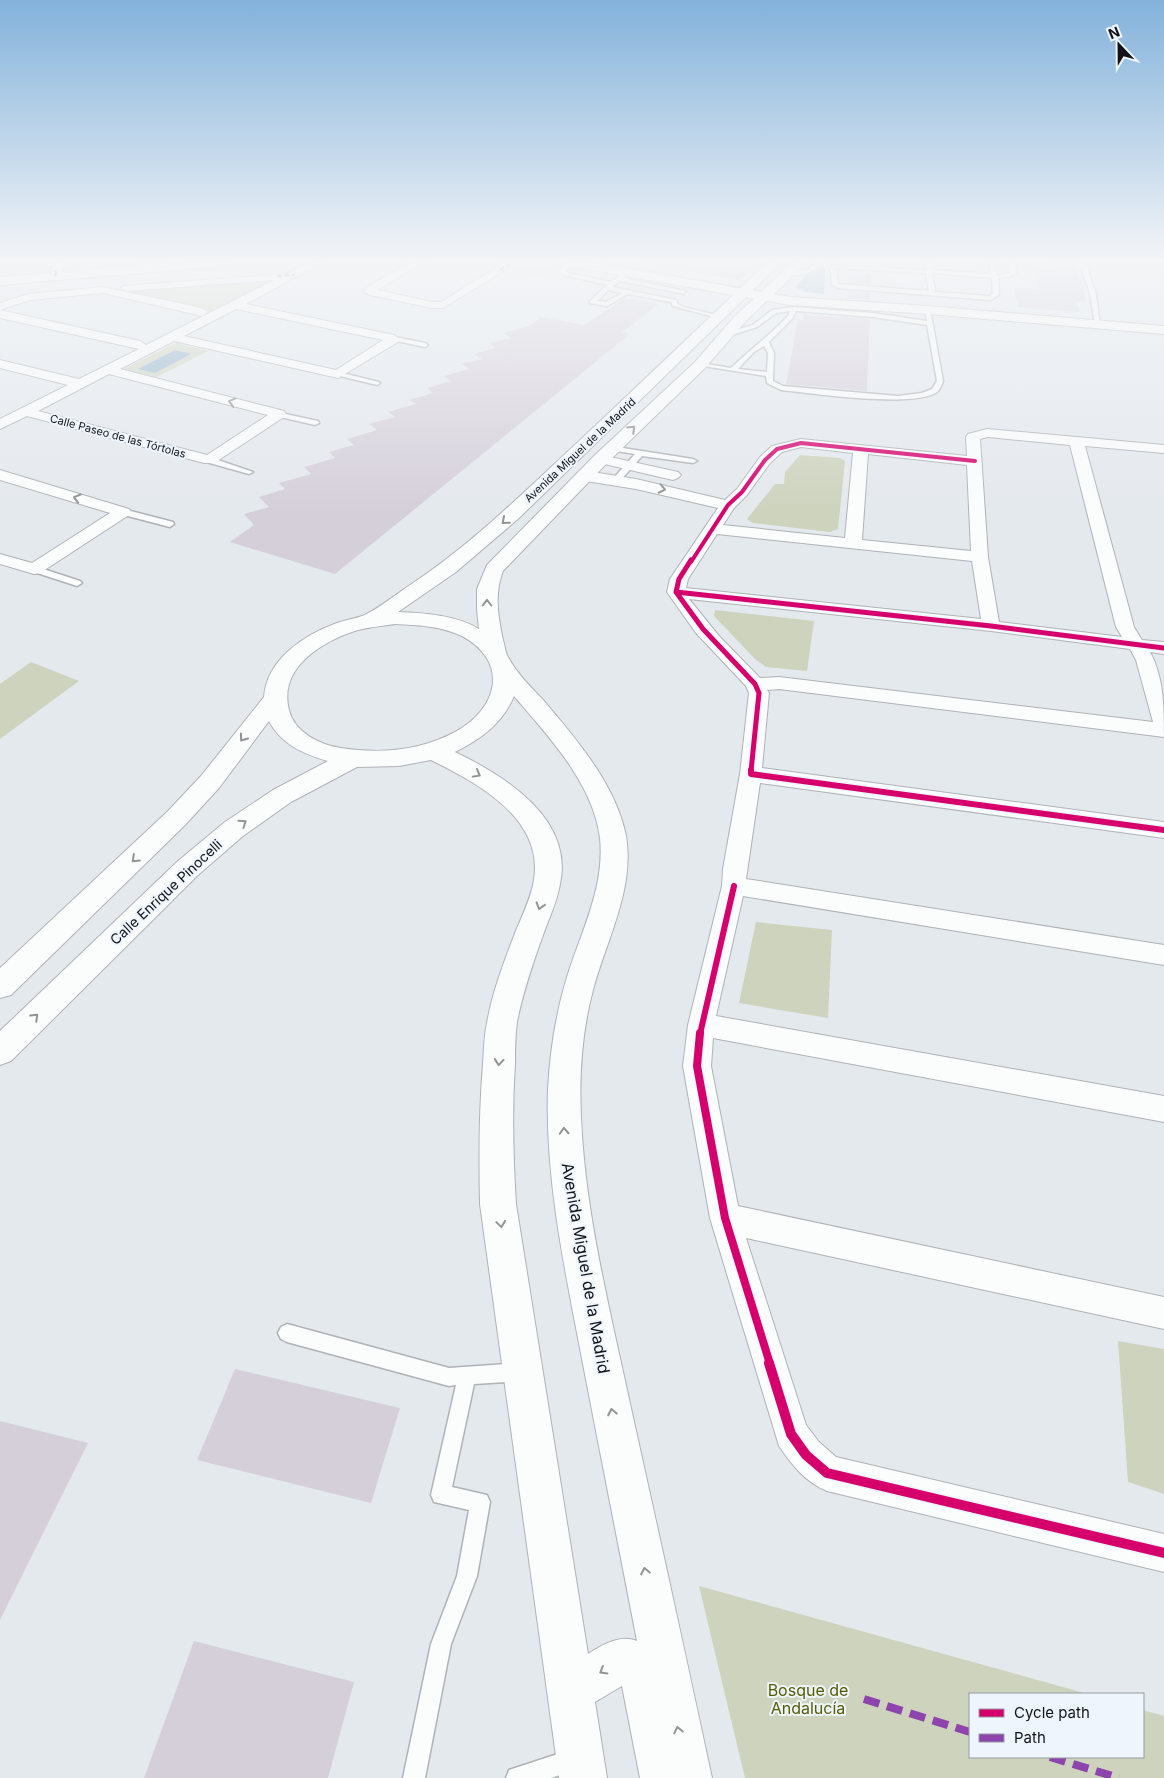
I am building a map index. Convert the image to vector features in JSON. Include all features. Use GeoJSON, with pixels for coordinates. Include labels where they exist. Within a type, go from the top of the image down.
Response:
{"type":"FeatureCollection","features":[{"type":"Feature","properties":{"kind":"main road","name":"Avenida Miguel de la Madrid"},"geometry":{"type":"LineString","coordinates":[[370,621],[427,584],[498,526],[689,344]]}},
{"type":"Feature","properties":{"kind":"main road","name":"Avenida Miguel de la Madrid"},"geometry":{"type":"LineString","coordinates":[[688,1778],[580,1255],[568,1186],[565,1148],[564,1076],[569,1032],[580,986],[611,888],[614,868],[614,843],[608,818],[597,793],[582,768],[500,660],[487,617],[489,578],[494,569],[607,454],[700,365],[718,344]]}},
{"type":"Feature","properties":{"kind":"main road"},"geometry":{"type":"LineString","coordinates":[[394,618],[419,618],[443,622],[464,629],[482,639],[500,660],[506,683],[503,696],[496,709],[486,721],[466,736],[434,751],[393,760],[352,759],[320,752],[295,738],[280,721],[273,701],[276,683],[285,666],[300,651],[320,638],[336,631],[370,621],[394,618]]}},
{"type":"Feature","properties":{"kind":"main road"},"geometry":{"type":"LineString","coordinates":[[0,986],[162,833],[201,792],[260,715],[273,701]]}},
{"type":"Feature","properties":{"kind":"main road"},"geometry":{"type":"LineString","coordinates":[[434,751],[492,782],[523,808],[539,832],[548,854],[548,878],[502,1023],[496,1145],[498,1204],[581,1768]]}},
{"type":"Feature","properties":{"kind":"main road","name":"Calle Enrique Pinocelli"},"geometry":{"type":"LineString","coordinates":[[0,1051],[188,868],[234,829],[282,796],[352,759]]}},
{"type":"Feature","properties":{"kind":"main road"},"geometry":{"type":"LineString","coordinates":[[569,1691],[618,1662],[632,1662],[640,1671],[646,1683],[664,1778]]}},
{"type":"Feature","properties":{"kind":"street"},"geometry":{"type":"LineString","coordinates":[[135,344],[140,345]]}},
{"type":"Feature","properties":{"kind":"street"},"geometry":{"type":"LineString","coordinates":[[0,425],[159,344]]}},
{"type":"Feature","properties":{"kind":"street"},"geometry":{"type":"LineString","coordinates":[[204,344],[338,374],[386,344]]}},
{"type":"Feature","properties":{"kind":"street"},"geometry":{"type":"LineString","coordinates":[[0,364],[80,384]]}},
{"type":"Feature","properties":{"kind":"street"},"geometry":{"type":"LineString","coordinates":[[109,370],[279,414]]}},
{"type":"Feature","properties":{"kind":"street","name":"Calle Paseo de las Tórtolas"},"geometry":{"type":"LineString","coordinates":[[28,412],[209,460]]}},
{"type":"Feature","properties":{"kind":"street"},"geometry":{"type":"LineString","coordinates":[[209,460],[279,414]]}},
{"type":"Feature","properties":{"kind":"street"},"geometry":{"type":"LineString","coordinates":[[991,626],[980,557],[973,437],[987,433],[1164,449]]}},
{"type":"Feature","properties":{"kind":"street"},"geometry":{"type":"LineString","coordinates":[[1076,441],[1125,627],[1146,660],[1164,725]]}},
{"type":"Feature","properties":{"kind":"street"},"geometry":{"type":"LineString","coordinates":[[975,460],[801,443],[785,445],[777,449],[765,460],[742,492],[728,505],[679,580],[676,592],[687,610],[714,642],[755,684],[759,693],[751,774],[735,869],[734,886],[701,1024],[697,1066],[725,1218],[791,1434],[806,1455],[828,1474],[1164,1553]]}},
{"type":"Feature","properties":{"kind":"street"},"geometry":{"type":"LineString","coordinates":[[853,544],[861,449]]}},
{"type":"Feature","properties":{"kind":"street"},"geometry":{"type":"LineString","coordinates":[[607,454],[628,464],[684,478]]}},
{"type":"Feature","properties":{"kind":"street"},"geometry":{"type":"LineString","coordinates":[[0,475],[123,512]]}},
{"type":"Feature","properties":{"kind":"street"},"geometry":{"type":"LineString","coordinates":[[586,476],[675,492],[728,505]]}},
{"type":"Feature","properties":{"kind":"street"},"geometry":{"type":"LineString","coordinates":[[722,487],[742,492]]}},
{"type":"Feature","properties":{"kind":"street"},"geometry":{"type":"LineString","coordinates":[[0,558],[34,569],[123,512]]}},
{"type":"Feature","properties":{"kind":"street"},"geometry":{"type":"LineString","coordinates":[[714,529],[980,557]]}},
{"type":"Feature","properties":{"kind":"street"},"geometry":{"type":"LineString","coordinates":[[676,592],[991,626],[1164,648]]}},
{"type":"Feature","properties":{"kind":"street"},"geometry":{"type":"LineString","coordinates":[[755,684],[779,683],[1164,730]]}},
{"type":"Feature","properties":{"kind":"street"},"geometry":{"type":"LineString","coordinates":[[751,774],[1164,830]]}},
{"type":"Feature","properties":{"kind":"street"},"geometry":{"type":"LineString","coordinates":[[734,886],[1164,955]]}},
{"type":"Feature","properties":{"kind":"street"},"geometry":{"type":"LineString","coordinates":[[701,1024],[1164,1108]]}},
{"type":"Feature","properties":{"kind":"street"},"geometry":{"type":"LineString","coordinates":[[725,1218],[1164,1313]]}},
{"type":"Feature","properties":{"kind":"lane"},"geometry":{"type":"LineString","coordinates":[[733,370],[752,351],[763,344]]}},
{"type":"Feature","properties":{"kind":"lane"},"geometry":{"type":"LineString","coordinates":[[767,344],[771,353],[768,382],[781,388],[883,397],[923,396],[935,390],[940,381],[934,344]]}},
{"type":"Feature","properties":{"kind":"lane"},"geometry":{"type":"LineString","coordinates":[[700,365],[770,374]]}},
{"type":"Feature","properties":{"kind":"lane"},"geometry":{"type":"LineString","coordinates":[[338,374],[377,383]]}},
{"type":"Feature","properties":{"kind":"lane"},"geometry":{"type":"LineString","coordinates":[[279,414],[315,423]]}},
{"type":"Feature","properties":{"kind":"lane"},"geometry":{"type":"LineString","coordinates":[[616,480],[628,464],[640,453]]}},
{"type":"Feature","properties":{"kind":"lane"},"geometry":{"type":"LineString","coordinates":[[607,454],[640,453],[693,461]]}},
{"type":"Feature","properties":{"kind":"lane","name":"Calle Paseo de las Tórtolas"},"geometry":{"type":"LineString","coordinates":[[209,460],[249,472]]}},
{"type":"Feature","properties":{"kind":"lane"},"geometry":{"type":"LineString","coordinates":[[123,512],[170,524]]}},
{"type":"Feature","properties":{"kind":"lane"},"geometry":{"type":"LineString","coordinates":[[34,569],[77,583]]}},
{"type":"Feature","properties":{"kind":"lane"},"geometry":{"type":"LineString","coordinates":[[287,1333],[449,1377],[522,1372]]}},
{"type":"Feature","properties":{"kind":"lane"},"geometry":{"type":"LineString","coordinates":[[414,1778],[441,1644],[467,1576],[480,1502],[441,1495],[467,1375]]}},
{"type":"Feature","properties":{"kind":"lane"},"geometry":{"type":"LineString","coordinates":[[517,1778],[581,1768]]}},
{"type":"Feature","properties":{"kind":"green space"},"geometry":{"type":"Polygon","coordinates":[[[174,344],[208,351],[155,378],[122,370],[174,344]]]}},
{"type":"Feature","properties":{"kind":"green space"},"geometry":{"type":"Polygon","coordinates":[[[800,455],[840,458],[845,461],[838,529],[830,532],[753,523],[747,519],[775,484],[784,484],[785,472],[800,455]]]}},
{"type":"Feature","properties":{"kind":"green space"},"geometry":{"type":"Polygon","coordinates":[[[715,610],[814,621],[807,671],[766,667],[755,659],[714,616],[715,610]]]}},
{"type":"Feature","properties":{"kind":"green space"},"geometry":{"type":"Polygon","coordinates":[[[31,662],[79,681],[0,739],[0,684],[31,662]]]}},
{"type":"Feature","properties":{"kind":"green space"},"geometry":{"type":"Polygon","coordinates":[[[756,922],[832,930],[828,1018],[739,1003],[756,922]]]}},
{"type":"Feature","properties":{"kind":"green space"},"geometry":{"type":"Polygon","coordinates":[[[1118,1341],[1164,1349],[1164,1494],[1128,1482],[1118,1341]]]}},
{"type":"Feature","properties":{"kind":"green space","name":"Bosque de Andalucía"},"geometry":{"type":"Polygon","coordinates":[[[699,1586],[1084,1693],[969,1693],[969,1758],[1144,1758],[1144,1710],[1164,1716],[1164,1778],[745,1778],[699,1586]]]}},
{"type":"Feature","properties":{"kind":"water"},"geometry":{"type":"Polygon","coordinates":[[[175,350],[191,354],[155,373],[138,369],[175,350]]]}},
{"type":"Feature","properties":{"kind":"building"},"geometry":{"type":"Polygon","coordinates":[[[490,344],[618,344],[335,574],[230,542],[254,525],[244,514],[269,507],[259,497],[285,489],[279,483],[311,474],[304,467],[335,458],[329,452],[354,445],[347,439],[377,430],[369,424],[395,417],[388,412],[416,404],[409,400],[433,393],[427,388],[451,381],[444,376],[469,369],[461,364],[482,359],[474,354],[496,348],[490,344]]]}},
{"type":"Feature","properties":{"kind":"building"},"geometry":{"type":"Polygon","coordinates":[[[793,344],[869,344],[867,391],[786,384],[793,344]]]}},
{"type":"Feature","properties":{"kind":"building"},"geometry":{"type":"Polygon","coordinates":[[[235,1369],[400,1408],[371,1503],[197,1460],[235,1369]]]}},
{"type":"Feature","properties":{"kind":"building"},"geometry":{"type":"Polygon","coordinates":[[[0,1421],[88,1443],[0,1620],[0,1421]]]}},
{"type":"Feature","properties":{"kind":"building"},"geometry":{"type":"Polygon","coordinates":[[[194,1641],[354,1682],[328,1778],[144,1778],[194,1641]]]}},
{"type":"Feature","properties":{"kind":"marked path"},"geometry":{"type":"LineString","coordinates":[[864,1699],[969,1732]]}},
{"type":"Feature","properties":{"kind":"marked path"},"geometry":{"type":"LineString","coordinates":[[1053,1758],[1119,1778]]}},
{"type":"Feature","properties":{"kind":"cycle path"},"geometry":{"type":"LineString","coordinates":[[975,461],[801,443],[777,449],[765,460],[742,492],[728,505],[679,579],[676,592],[703,629],[755,684],[759,693],[751,774],[1164,830]]}},
{"type":"Feature","properties":{"kind":"cycle path"},"geometry":{"type":"LineString","coordinates":[[676,592],[991,626],[1164,648]]}},
{"type":"Feature","properties":{"kind":"cycle path"},"geometry":{"type":"LineString","coordinates":[[734,886],[701,1025],[697,1066],[725,1218],[791,1434],[806,1455],[827,1473],[1164,1553]]}}]}
